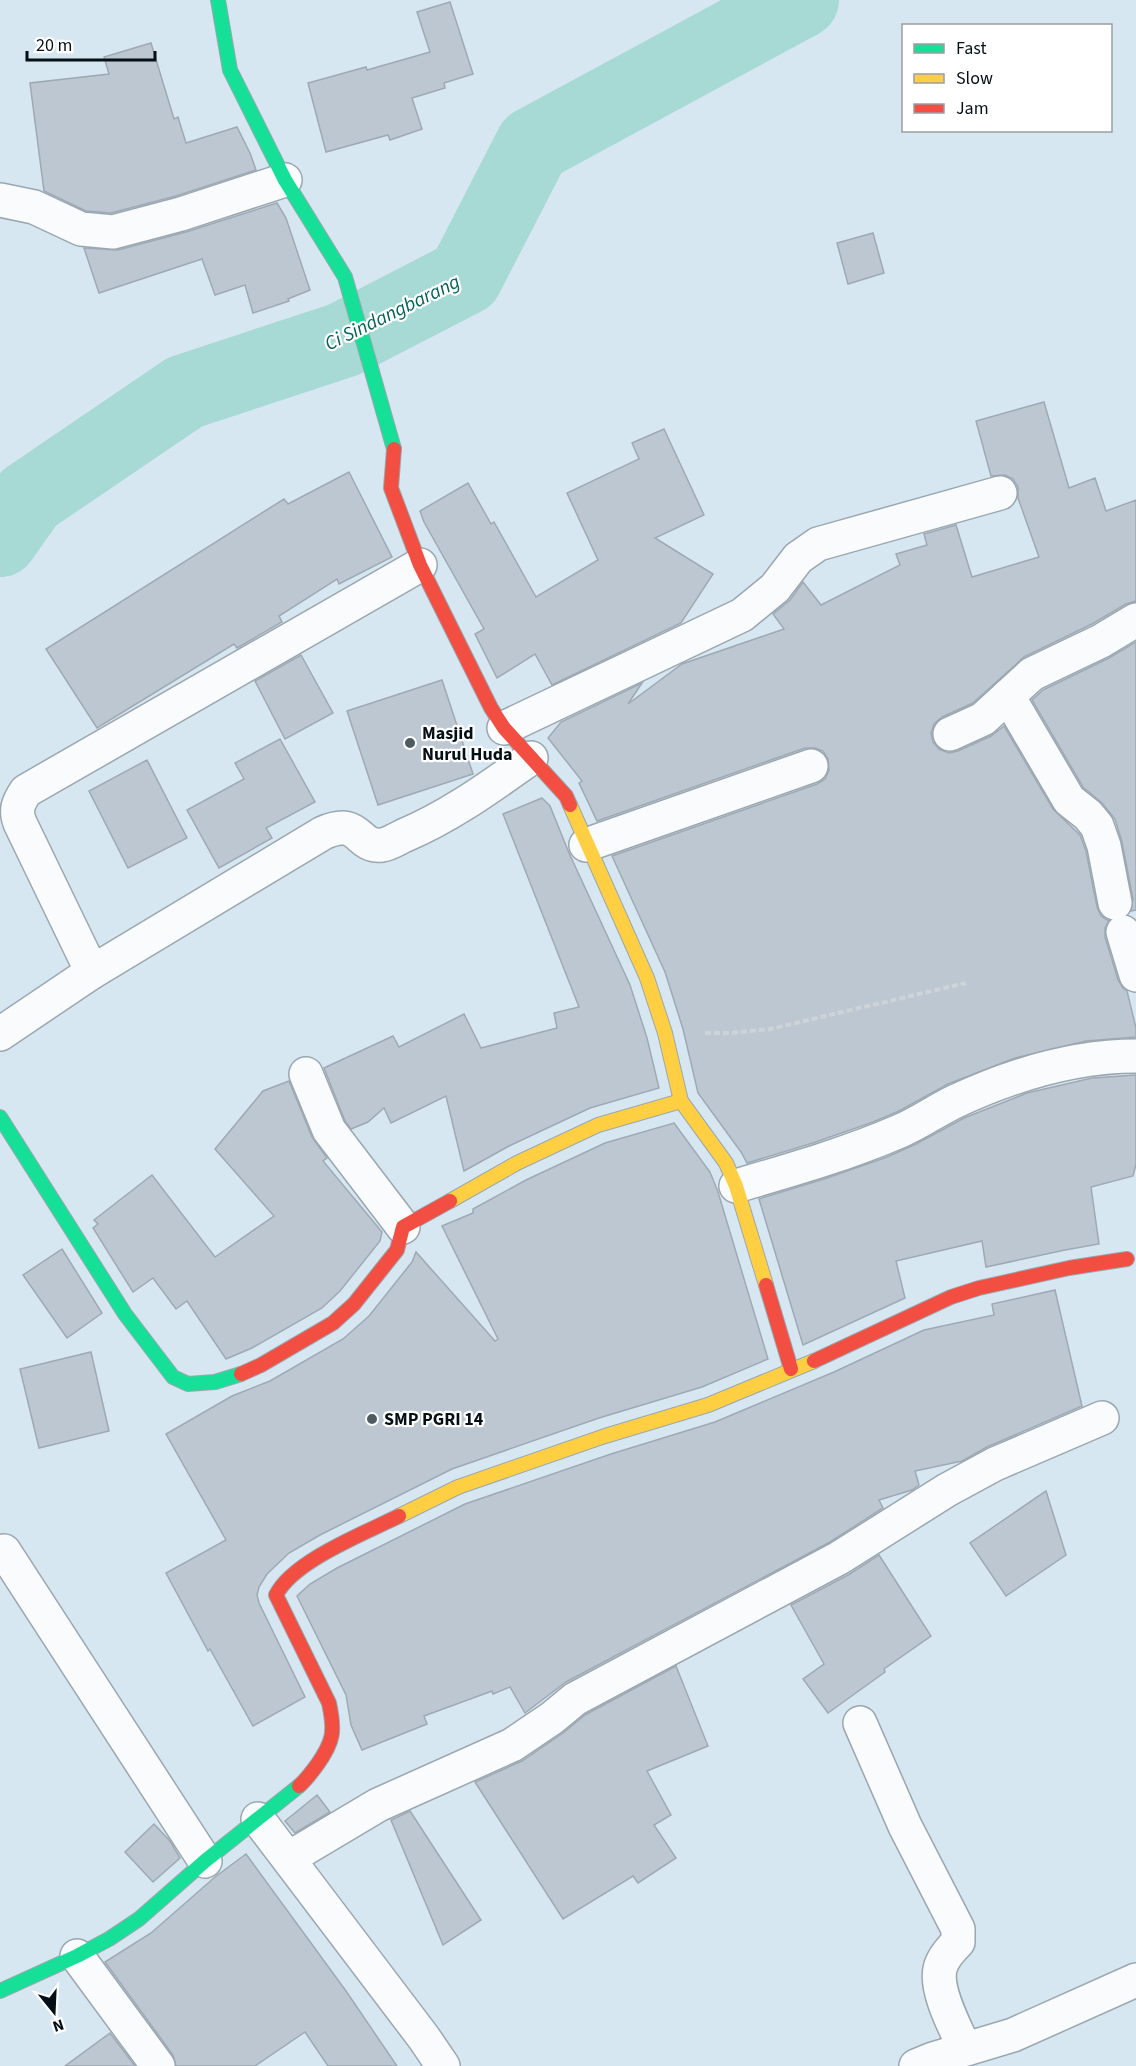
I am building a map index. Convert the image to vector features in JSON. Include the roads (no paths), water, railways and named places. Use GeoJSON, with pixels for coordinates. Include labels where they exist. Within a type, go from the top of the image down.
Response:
{"type":"FeatureCollection","features":[{"type":"Feature","properties":{"kind":"street"},"geometry":{"type":"LineString","coordinates":[[218,0],[230,70],[285,180],[345,277],[393,448],[391,488],[420,565],[491,708],[504,728],[566,795],[586,845],[643,968],[665,1033],[681,1101],[726,1163],[736,1186],[791,1369]]}},
{"type":"Feature","properties":{"kind":"street"},"geometry":{"type":"LineString","coordinates":[[0,200],[34,207],[81,229],[113,232],[182,214],[285,180]]}},
{"type":"Feature","properties":{"kind":"street"},"geometry":{"type":"LineString","coordinates":[[504,728],[742,615],[775,588],[798,558],[818,544],[1000,493]]}},
{"type":"Feature","properties":{"kind":"street"},"geometry":{"type":"LineString","coordinates":[[92,972],[20,823],[16,811],[26,791],[420,565]]}},
{"type":"Feature","properties":{"kind":"street"},"geometry":{"type":"LineString","coordinates":[[950,734],[983,719],[1032,674],[1101,641],[1136,620]]}},
{"type":"Feature","properties":{"kind":"street"},"geometry":{"type":"LineString","coordinates":[[1008,696],[1069,800],[1088,815],[1097,826],[1104,846],[1119,918],[1136,975]]}},
{"type":"Feature","properties":{"kind":"street"},"geometry":{"type":"LineString","coordinates":[[0,1034],[92,972],[323,833],[335,828],[348,828],[368,842],[381,845],[415,831],[475,798],[531,758]]}},
{"type":"Feature","properties":{"kind":"street"},"geometry":{"type":"LineString","coordinates":[[586,845],[811,766]]}},
{"type":"Feature","properties":{"kind":"street"},"geometry":{"type":"LineString","coordinates":[[736,1186],[847,1152],[902,1130],[955,1101],[1026,1074],[1064,1063],[1136,1056]]}},
{"type":"Feature","properties":{"kind":"street"},"geometry":{"type":"LineString","coordinates":[[306,1074],[329,1130],[402,1227]]}},
{"type":"Feature","properties":{"kind":"street"},"geometry":{"type":"LineString","coordinates":[[0,1117],[125,1314],[163,1366],[173,1377],[188,1384],[215,1382],[244,1373],[333,1323],[354,1305],[397,1250],[402,1227],[517,1163],[598,1125],[681,1101]]}},
{"type":"Feature","properties":{"kind":"street"},"geometry":{"type":"LineString","coordinates":[[0,1991],[77,1956],[109,1939],[139,1919],[306,1780],[330,1747],[333,1722],[328,1702],[276,1595],[280,1587],[299,1569],[397,1516],[458,1487],[605,1436],[708,1405],[827,1355],[951,1297],[979,1288],[1069,1268],[1127,1259]]}},
{"type":"Feature","properties":{"kind":"street"},"geometry":{"type":"LineString","coordinates":[[289,1857],[378,1805],[512,1745],[575,1700],[839,1558],[976,1474],[1027,1449],[1102,1418]]}},
{"type":"Feature","properties":{"kind":"street"},"geometry":{"type":"LineString","coordinates":[[4,1551],[206,1861]]}},
{"type":"Feature","properties":{"kind":"street"},"geometry":{"type":"LineString","coordinates":[[860,1723],[905,1826],[958,1929],[958,1942],[940,1968],[939,1983],[965,2049]]}},
{"type":"Feature","properties":{"kind":"street"},"geometry":{"type":"LineString","coordinates":[[258,1819],[289,1857],[443,2066]]}},
{"type":"Feature","properties":{"kind":"street"},"geometry":{"type":"LineString","coordinates":[[77,1956],[158,2066]]}},
{"type":"Feature","properties":{"kind":"street"},"geometry":{"type":"LineString","coordinates":[[916,2066],[1013,2035],[1136,1980]]}},
{"type":"Feature","properties":{"kind":"waterway","name":"Ci Sindangbarang"},"geometry":{"type":"LineString","coordinates":[[0,539],[29,498],[185,392],[343,340],[465,277],[533,145],[801,0]]}},
{"type":"Feature","properties":{"kind":"place","name":"Masjid Nurul Huda"},"geometry":{"type":"Point","coordinates":[410,743]}},
{"type":"Feature","properties":{"kind":"place","name":"SMP PGRI 14"},"geometry":{"type":"Point","coordinates":[372,1419]}}]}
